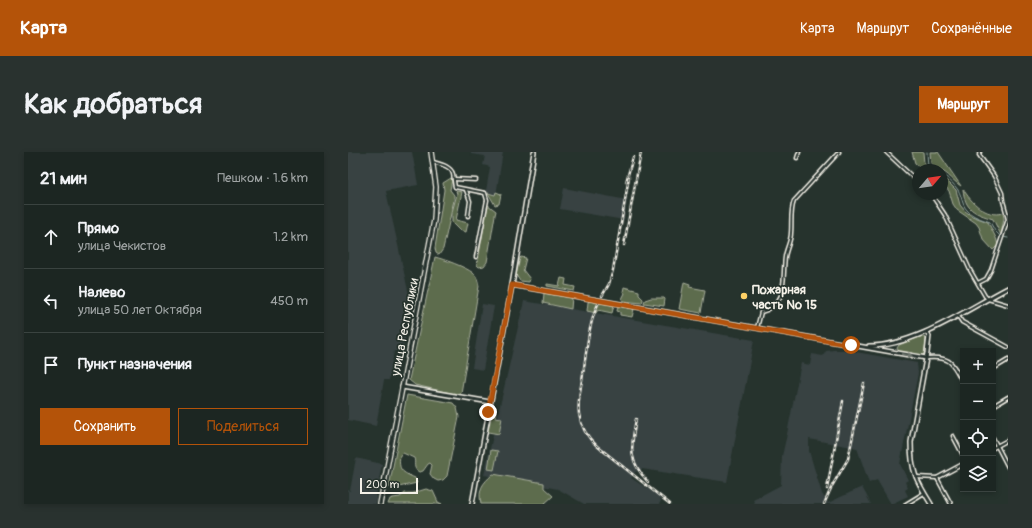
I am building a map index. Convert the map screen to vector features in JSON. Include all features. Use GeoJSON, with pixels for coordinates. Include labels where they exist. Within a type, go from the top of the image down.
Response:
{"type":"FeatureCollection","features":[{"type":"Feature","properties":{"kind":"main road","name":"улица Республики"},"geometry":{"type":"LineString","coordinates":[[380,504],[435,212],[436,187],[431,152]]}},
{"type":"Feature","properties":{"kind":"main road"},"geometry":{"type":"LineString","coordinates":[[472,504],[512,285],[534,152]]}},
{"type":"Feature","properties":{"kind":"main road"},"geometry":{"type":"LineString","coordinates":[[512,285],[926,358]]}},
{"type":"Feature","properties":{"kind":"main road"},"geometry":{"type":"LineString","coordinates":[[861,346],[894,343],[927,332],[1008,288]]}},
{"type":"Feature","properties":{"kind":"main road"},"geometry":{"type":"LineString","coordinates":[[927,332],[929,336],[911,456],[915,477],[931,504]]}},
{"type":"Feature","properties":{"kind":"main road"},"geometry":{"type":"LineString","coordinates":[[894,343],[894,352]]}},
{"type":"Feature","properties":{"kind":"main road"},"geometry":{"type":"LineString","coordinates":[[402,386],[490,402]]}},
{"type":"Feature","properties":{"kind":"street"},"geometry":{"type":"LineString","coordinates":[[796,158],[799,152]]}},
{"type":"Feature","properties":{"kind":"street"},"geometry":{"type":"LineString","coordinates":[[757,328],[762,312],[768,311],[776,304],[783,290],[785,256],[791,235],[792,207],[794,201],[839,152]]}},
{"type":"Feature","properties":{"kind":"street"},"geometry":{"type":"LineString","coordinates":[[886,152],[912,176]]}},
{"type":"Feature","properties":{"kind":"street"},"geometry":{"type":"LineString","coordinates":[[978,283],[986,279],[991,270],[1008,219],[1002,193],[994,176],[979,155],[980,152]]}},
{"type":"Feature","properties":{"kind":"street"},"geometry":{"type":"LineString","coordinates":[[433,162],[451,169],[455,188],[485,193],[488,200],[476,257]]}},
{"type":"Feature","properties":{"kind":"street"},"geometry":{"type":"LineString","coordinates":[[454,179],[476,180]]}},
{"type":"Feature","properties":{"kind":"street"},"geometry":{"type":"LineString","coordinates":[[466,190],[470,201],[468,216]]}},
{"type":"Feature","properties":{"kind":"street"},"geometry":{"type":"LineString","coordinates":[[935,200],[945,215],[970,270],[988,299],[1008,305]]}},
{"type":"Feature","properties":{"kind":"street"},"geometry":{"type":"LineString","coordinates":[[958,315],[962,322],[1008,347]]}},
{"type":"Feature","properties":{"kind":"street"},"geometry":{"type":"LineString","coordinates":[[926,358],[948,360],[960,378]]}},
{"type":"Feature","properties":{"kind":"street"},"geometry":{"type":"LineString","coordinates":[[996,367],[1008,360]]}},
{"type":"Feature","properties":{"kind":"street"},"geometry":{"type":"LineString","coordinates":[[996,404],[1008,397]]}},
{"type":"Feature","properties":{"kind":"street"},"geometry":{"type":"LineString","coordinates":[[953,436],[960,449]]}},
{"type":"Feature","properties":{"kind":"street"},"geometry":{"type":"LineString","coordinates":[[1008,440],[997,446],[1008,466]]}},
{"type":"Feature","properties":{"kind":"street"},"geometry":{"type":"LineString","coordinates":[[915,477],[937,478],[960,466]]}},
{"type":"Feature","properties":{"kind":"street"},"geometry":{"type":"LineString","coordinates":[[937,478],[951,504]]}},
{"type":"Feature","properties":{"kind":"street"},"geometry":{"type":"LineString","coordinates":[[906,504],[924,493]]}},
{"type":"Feature","properties":{"kind":"shaded area"},"geometry":{"type":"Polygon","coordinates":[[[348,152],[412,152],[418,185],[386,191],[411,304],[403,351],[394,351],[389,380],[384,380],[376,426],[348,420],[348,152]]]}},
{"type":"Feature","properties":{"kind":"shaded area"},"geometry":{"type":"Polygon","coordinates":[[[471,152],[503,152],[496,195],[486,191],[490,167],[483,165],[485,156],[471,154],[471,152]]]}},
{"type":"Feature","properties":{"kind":"shaded area"},"geometry":{"type":"Polygon","coordinates":[[[564,188],[627,200],[624,220],[560,209],[564,188]]]}},
{"type":"Feature","properties":{"kind":"shaded area"},"geometry":{"type":"Polygon","coordinates":[[[524,301],[754,340],[727,482],[642,469],[635,472],[631,478],[659,496],[661,501],[659,504],[584,504],[558,489],[484,475],[524,301]]]}},
{"type":"Feature","properties":{"kind":"shaded area"},"geometry":{"type":"Polygon","coordinates":[[[482,304],[494,306],[483,370],[472,368],[482,304]]]}},
{"type":"Feature","properties":{"kind":"shaded area"},"geometry":{"type":"Polygon","coordinates":[[[845,350],[917,363],[918,373],[900,464],[908,480],[905,482],[908,488],[905,490],[908,496],[891,504],[877,480],[869,483],[857,448],[809,439],[809,451],[822,494],[828,503],[862,487],[871,504],[755,504],[753,500],[781,485],[782,456],[801,363],[810,365],[812,354],[823,356],[826,351],[845,350]]]}},
{"type":"Feature","properties":{"kind":"shaded area"},"geometry":{"type":"Polygon","coordinates":[[[356,458],[382,464],[376,504],[348,504],[348,490],[350,491],[356,458]]]}},
{"type":"Feature","properties":{"kind":"green space"},"geometry":{"type":"Polygon","coordinates":[[[912,152],[923,152],[925,164],[915,163],[912,152]]]}},
{"type":"Feature","properties":{"kind":"green space"},"geometry":{"type":"Polygon","coordinates":[[[930,152],[938,152],[946,164],[932,164],[930,152]]]}},
{"type":"Feature","properties":{"kind":"green space"},"geometry":{"type":"Polygon","coordinates":[[[948,167],[961,186],[948,175],[948,167]]]}},
{"type":"Feature","properties":{"kind":"green space"},"geometry":{"type":"Polygon","coordinates":[[[451,178],[450,190],[454,195],[454,200],[443,249],[439,255],[436,253],[435,248],[444,190],[443,183],[451,178]]]}},
{"type":"Feature","properties":{"kind":"green space"},"geometry":{"type":"Polygon","coordinates":[[[948,182],[956,190],[960,205],[965,211],[972,216],[988,222],[998,245],[993,250],[983,239],[976,223],[957,210],[953,204],[948,182]]]}},
{"type":"Feature","properties":{"kind":"green space"},"geometry":{"type":"Polygon","coordinates":[[[963,189],[975,204],[985,211],[997,214],[1003,213],[1004,218],[1001,235],[993,219],[981,215],[968,206],[963,189]]]}},
{"type":"Feature","properties":{"kind":"green space"},"geometry":{"type":"Polygon","coordinates":[[[456,191],[462,192],[456,220],[468,223],[466,232],[459,230],[452,223],[452,212],[457,194],[456,191]]]}},
{"type":"Feature","properties":{"kind":"green space"},"geometry":{"type":"Polygon","coordinates":[[[496,192],[501,194],[499,204],[495,205],[488,193],[495,195],[496,192]]]}},
{"type":"Feature","properties":{"kind":"green space"},"geometry":{"type":"Polygon","coordinates":[[[488,205],[496,211],[487,262],[484,266],[479,267],[477,265],[488,205]]]}},
{"type":"Feature","properties":{"kind":"green space"},"geometry":{"type":"Polygon","coordinates":[[[435,257],[465,268],[473,273],[478,280],[479,286],[461,393],[459,395],[415,385],[409,380],[435,257]]]}},
{"type":"Feature","properties":{"kind":"green space"},"geometry":{"type":"Polygon","coordinates":[[[521,257],[526,258],[523,270],[530,279],[529,282],[520,281],[516,275],[521,257]]]}},
{"type":"Feature","properties":{"kind":"green space"},"geometry":{"type":"Polygon","coordinates":[[[561,278],[566,279],[565,285],[575,287],[574,291],[547,286],[547,284],[559,286],[561,278]]]}},
{"type":"Feature","properties":{"kind":"green space"},"geometry":{"type":"Polygon","coordinates":[[[684,282],[690,284],[689,287],[705,290],[701,313],[679,309],[684,282]]]}},
{"type":"Feature","properties":{"kind":"green space"},"geometry":{"type":"Polygon","coordinates":[[[624,287],[639,291],[639,295],[643,299],[642,303],[623,301],[622,299],[625,293],[623,292],[624,287]]]}},
{"type":"Feature","properties":{"kind":"green space"},"geometry":{"type":"Polygon","coordinates":[[[544,293],[572,297],[571,309],[543,303],[544,293]]]}},
{"type":"Feature","properties":{"kind":"green space"},"geometry":{"type":"Polygon","coordinates":[[[651,298],[664,298],[664,306],[644,303],[645,300],[651,298]]]}},
{"type":"Feature","properties":{"kind":"green space"},"geometry":{"type":"Polygon","coordinates":[[[590,301],[614,305],[612,313],[598,310],[596,313],[587,311],[588,302],[590,301]]]}},
{"type":"Feature","properties":{"kind":"green space"},"geometry":{"type":"Polygon","coordinates":[[[618,306],[634,309],[632,317],[620,315],[620,312],[617,311],[618,306]]]}},
{"type":"Feature","properties":{"kind":"green space"},"geometry":{"type":"Polygon","coordinates":[[[920,337],[924,337],[926,339],[924,354],[899,352],[897,348],[899,345],[920,337]]]}},
{"type":"Feature","properties":{"kind":"green space"},"geometry":{"type":"Polygon","coordinates":[[[407,395],[453,403],[457,408],[459,417],[447,476],[443,480],[438,481],[434,479],[430,474],[432,465],[430,463],[423,471],[419,472],[415,467],[414,458],[403,453],[400,455],[400,468],[415,478],[417,483],[394,488],[389,487],[407,395]]]}},
{"type":"Feature","properties":{"kind":"green space"},"geometry":{"type":"Polygon","coordinates":[[[492,411],[496,412],[495,417],[502,418],[499,434],[488,432],[492,411]]]}},
{"type":"Feature","properties":{"kind":"green space"},"geometry":{"type":"Polygon","coordinates":[[[491,450],[498,451],[494,470],[488,469],[491,450]]]}},
{"type":"Feature","properties":{"kind":"green space"},"geometry":{"type":"Polygon","coordinates":[[[493,474],[544,483],[544,488],[553,496],[544,504],[481,504],[480,494],[482,487],[493,474]]]}},
{"type":"Feature","properties":{"kind":"green space"},"geometry":{"type":"Polygon","coordinates":[[[426,489],[433,491],[438,502],[442,504],[388,504],[390,499],[400,497],[405,493],[413,493],[426,489]]]}},
{"type":"Feature","properties":{"kind":"waterway"},"geometry":{"type":"LineString","coordinates":[[927,152],[928,164]]}},
{"type":"Feature","properties":{"kind":"waterway"},"geometry":{"type":"LineString","coordinates":[[948,179],[958,190],[967,210],[975,216],[990,222],[1000,236]]}},
{"type":"Feature","properties":{"kind":"waterway"},"geometry":{"type":"LineString","coordinates":[[1003,237],[1008,238]]}},
{"type":"Feature","properties":{"kind":"railway"},"geometry":{"type":"LineString","coordinates":[[624,245],[641,152]]}},
{"type":"Feature","properties":{"kind":"railway"},"geometry":{"type":"LineString","coordinates":[[626,182],[633,157]]}},
{"type":"Feature","properties":{"kind":"railway"},"geometry":{"type":"LineString","coordinates":[[602,296],[609,284],[613,270],[629,177]]}},
{"type":"Feature","properties":{"kind":"railway"},"geometry":{"type":"LineString","coordinates":[[599,302],[592,319],[588,337],[578,404],[581,423],[588,436],[597,446],[670,504]]}},
{"type":"Feature","properties":{"kind":"railway"},"geometry":{"type":"LineString","coordinates":[[824,504],[832,486],[848,459],[864,383]]}},
{"type":"Feature","properties":{"kind":"railway"},"geometry":{"type":"LineString","coordinates":[[827,489],[843,401]]}},
{"type":"Feature","properties":{"kind":"railway"},"geometry":{"type":"LineString","coordinates":[[636,419],[632,453],[637,467],[648,482]]}},
{"type":"Feature","properties":{"kind":"place","name":"Пожарная часть № 15"},"geometry":{"type":"Point","coordinates":[744,296]}},
{"type":"Feature","properties":{"kind":"route"},"geometry":{"type":"LineString","coordinates":[[488,412],[512,285],[851,345]]}}]}
